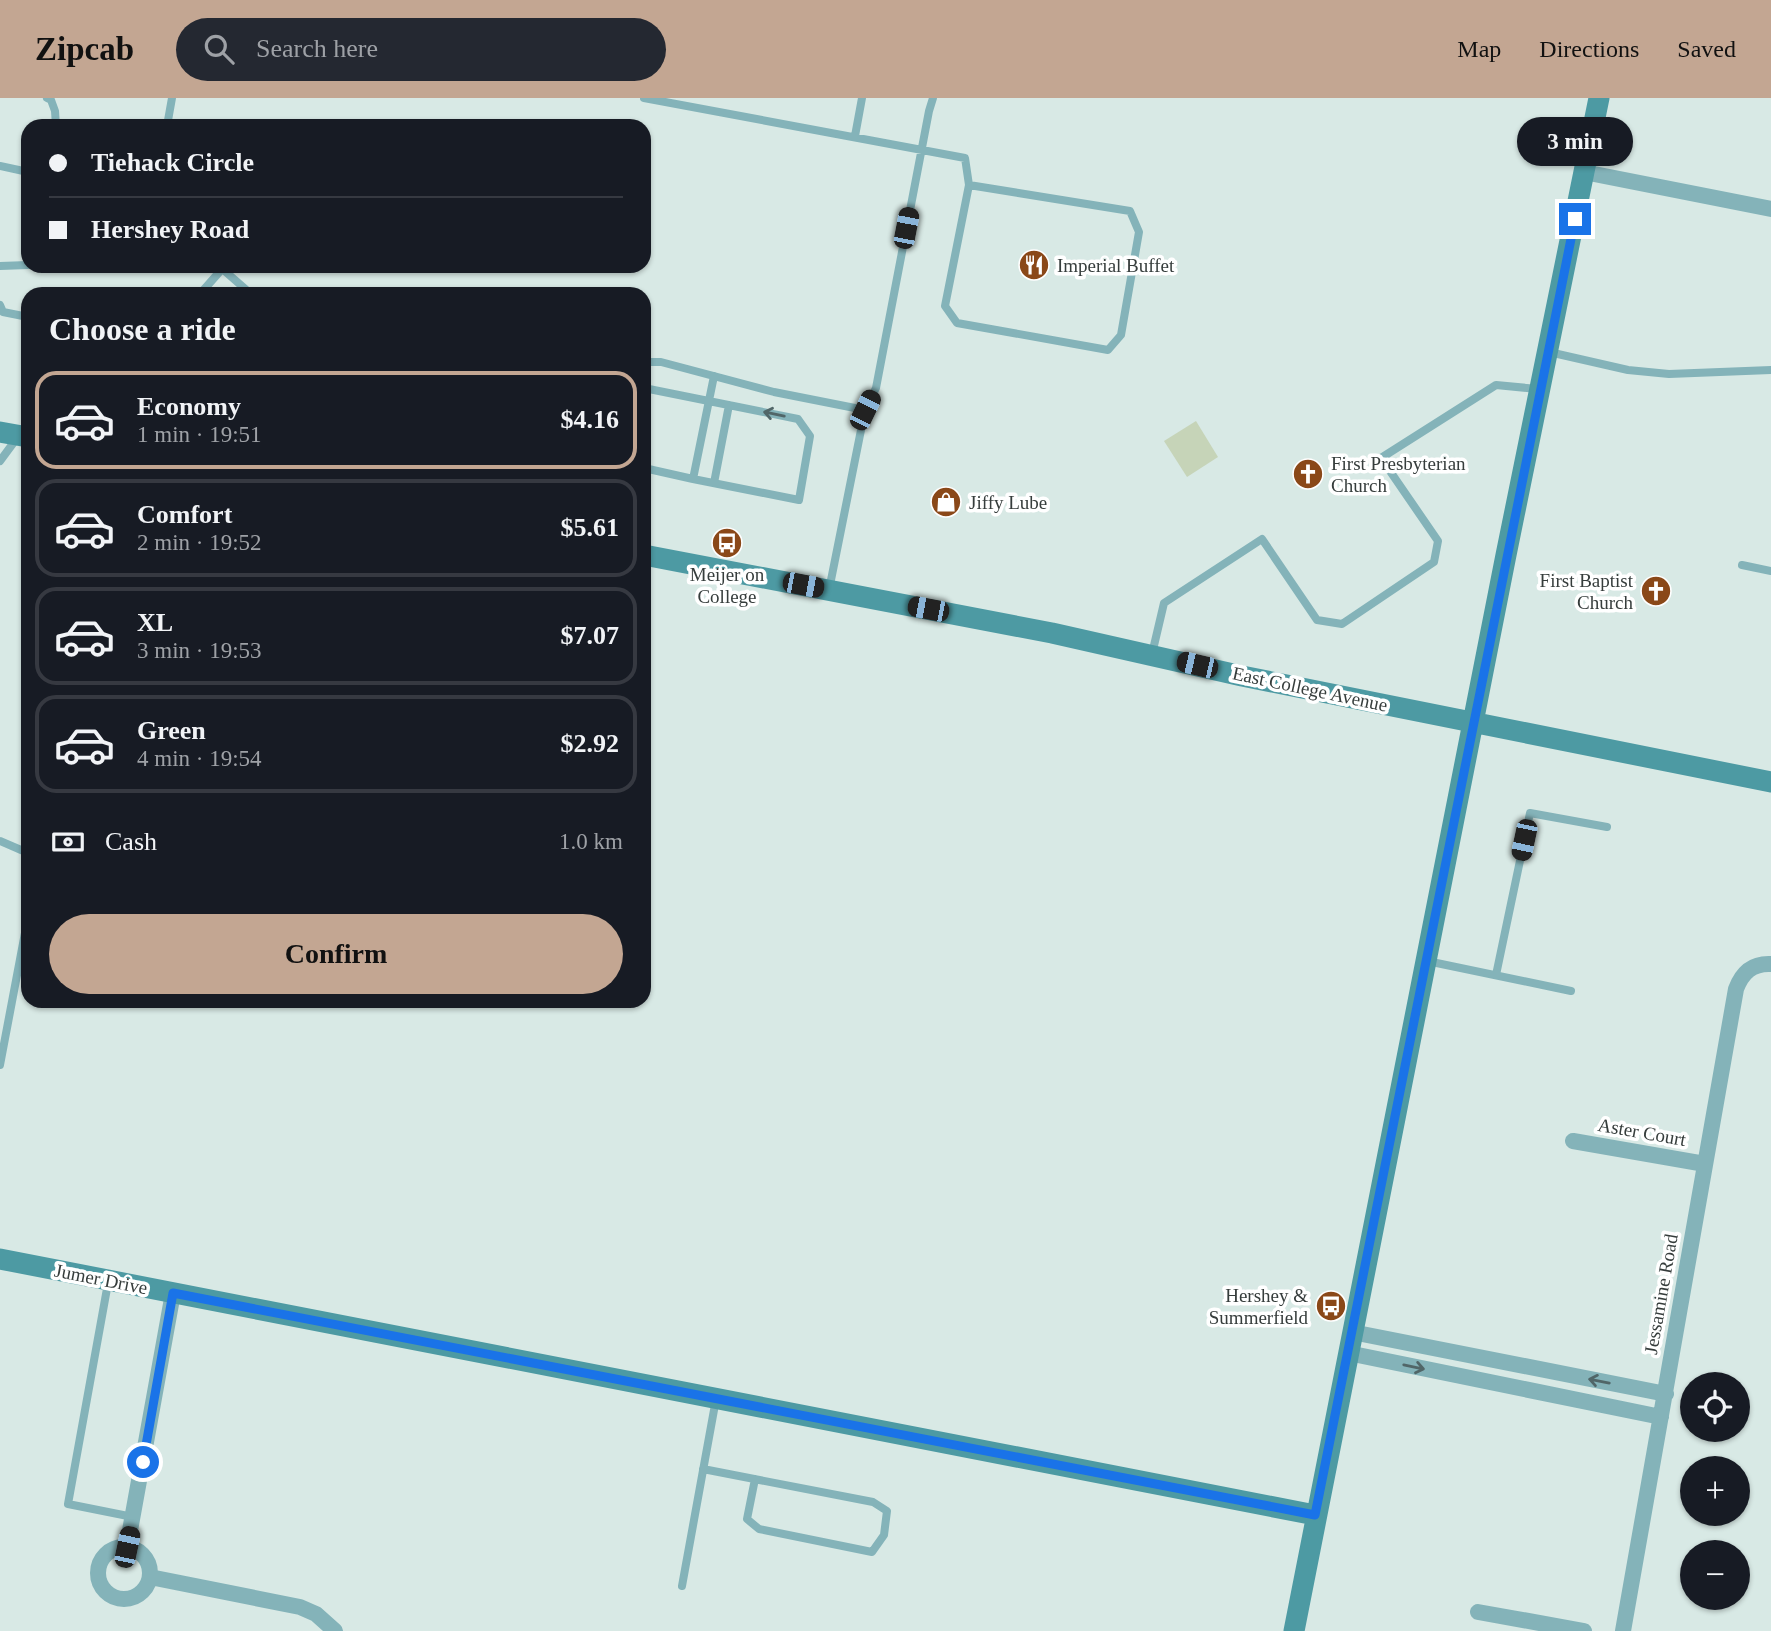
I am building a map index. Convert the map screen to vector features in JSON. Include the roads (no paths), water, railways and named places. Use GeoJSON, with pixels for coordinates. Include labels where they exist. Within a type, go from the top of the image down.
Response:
{"type":"FeatureCollection","features":[{"type":"Feature","properties":{"kind":"main road"},"geometry":{"type":"LineString","coordinates":[[1294,1631],[1599,98]]}},
{"type":"Feature","properties":{"kind":"main road","name":"East College Avenue"},"geometry":{"type":"LineString","coordinates":[[651,556],[1052,633],[1771,782]]}},
{"type":"Feature","properties":{"kind":"main road","name":"Jumer Drive"},"geometry":{"type":"LineString","coordinates":[[0,1259],[1315,1515]]}},
{"type":"Feature","properties":{"kind":"street"},"geometry":{"type":"LineString","coordinates":[[1584,172],[1771,209]]}},
{"type":"Feature","properties":{"kind":"street","name":"Jessamine Road"},"geometry":{"type":"LineString","coordinates":[[1623,1631],[1736,989],[1741,977],[1749,969],[1771,964]]}},
{"type":"Feature","properties":{"kind":"street","name":"Aster Court"},"geometry":{"type":"LineString","coordinates":[[1573,1141],[1705,1164]]}},
{"type":"Feature","properties":{"kind":"street"},"geometry":{"type":"LineString","coordinates":[[127,1547],[173,1293]]}},
{"type":"Feature","properties":{"kind":"street"},"geometry":{"type":"LineString","coordinates":[[1350,1343],[1487,1359],[1666,1394]]}},
{"type":"Feature","properties":{"kind":"street"},"geometry":{"type":"LineString","coordinates":[[1350,1343],[1483,1381],[1661,1418]]}},
{"type":"Feature","properties":{"kind":"street"},"geometry":{"type":"LineString","coordinates":[[1483,1381],[1487,1359]]}},
{"type":"Feature","properties":{"kind":"street"},"geometry":{"type":"LineString","coordinates":[[127,1547],[135,1549],[147,1561],[150,1577],[142,1592],[135,1597],[117,1599],[103,1590],[99,1582],[99,1565],[110,1551],[127,1547]]}},
{"type":"Feature","properties":{"kind":"street"},"geometry":{"type":"LineString","coordinates":[[150,1577],[300,1607],[316,1614],[335,1631]]}},
{"type":"Feature","properties":{"kind":"street"},"geometry":{"type":"LineString","coordinates":[[1478,1612],[1584,1631]]}},
{"type":"Feature","properties":{"kind":"lane"},"geometry":{"type":"LineString","coordinates":[[47,98],[51,100],[56,119]]}},
{"type":"Feature","properties":{"kind":"lane"},"geometry":{"type":"LineString","coordinates":[[168,119],[172,98]]}},
{"type":"Feature","properties":{"kind":"lane"},"geometry":{"type":"LineString","coordinates":[[644,98],[965,158],[969,185],[944,306],[957,323],[1108,350],[1121,335],[1139,232],[1130,211],[969,185]]}},
{"type":"Feature","properties":{"kind":"lane"},"geometry":{"type":"LineString","coordinates":[[855,136],[862,98]]}},
{"type":"Feature","properties":{"kind":"lane"},"geometry":{"type":"LineString","coordinates":[[830,590],[865,410],[876,388],[921,148],[933,98]]}},
{"type":"Feature","properties":{"kind":"lane"},"geometry":{"type":"LineString","coordinates":[[0,166],[21,170]]}},
{"type":"Feature","properties":{"kind":"lane"},"geometry":{"type":"LineString","coordinates":[[0,266],[21,265]]}},
{"type":"Feature","properties":{"kind":"lane"},"geometry":{"type":"LineString","coordinates":[[206,287],[217,273]]}},
{"type":"Feature","properties":{"kind":"lane"},"geometry":{"type":"LineString","coordinates":[[227,273],[243,287]]}},
{"type":"Feature","properties":{"kind":"lane"},"geometry":{"type":"LineString","coordinates":[[0,305],[3,312],[21,316]]}},
{"type":"Feature","properties":{"kind":"lane"},"geometry":{"type":"LineString","coordinates":[[1549,352],[1628,370],[1669,374],[1771,370]]}},
{"type":"Feature","properties":{"kind":"lane"},"geometry":{"type":"LineString","coordinates":[[651,362],[661,362],[774,392],[865,410]]}},
{"type":"Feature","properties":{"kind":"lane"},"geometry":{"type":"LineString","coordinates":[[693,479],[714,376]]}},
{"type":"Feature","properties":{"kind":"lane"},"geometry":{"type":"LineString","coordinates":[[1152,655],[1164,603],[1262,539],[1317,620],[1342,624],[1434,562],[1438,541],[1381,458],[1496,385],[1541,389]]}},
{"type":"Feature","properties":{"kind":"lane"},"geometry":{"type":"LineString","coordinates":[[651,389],[798,419],[810,436],[799,500],[651,470]]}},
{"type":"Feature","properties":{"kind":"lane"},"geometry":{"type":"LineString","coordinates":[[715,483],[729,405]]}},
{"type":"Feature","properties":{"kind":"lane"},"geometry":{"type":"LineString","coordinates":[[0,461],[15,435]]}},
{"type":"Feature","properties":{"kind":"lane"},"geometry":{"type":"LineString","coordinates":[[1742,565],[1771,571]]}},
{"type":"Feature","properties":{"kind":"lane"},"geometry":{"type":"LineString","coordinates":[[1496,975],[1530,813],[1607,827]]}},
{"type":"Feature","properties":{"kind":"lane"},"geometry":{"type":"LineString","coordinates":[[0,841],[21,850]]}},
{"type":"Feature","properties":{"kind":"lane"},"geometry":{"type":"LineString","coordinates":[[0,1065],[21,954]]}},
{"type":"Feature","properties":{"kind":"lane"},"geometry":{"type":"LineString","coordinates":[[1427,961],[1571,991]]}},
{"type":"Feature","properties":{"kind":"lane"},"geometry":{"type":"LineString","coordinates":[[109,1280],[68,1504],[133,1517]]}},
{"type":"Feature","properties":{"kind":"lane"},"geometry":{"type":"LineString","coordinates":[[682,1586],[716,1399]]}},
{"type":"Feature","properties":{"kind":"lane"},"geometry":{"type":"LineString","coordinates":[[703,1469],[755,1479],[873,1502],[887,1511],[884,1535],[872,1552],[759,1529],[747,1518],[755,1479]]}},
{"type":"Feature","properties":{"kind":"place","name":"Imperial Buffet"},"geometry":{"type":"Point","coordinates":[1034,265]}},
{"type":"Feature","properties":{"kind":"place","name":"First Presbyterian Church"},"geometry":{"type":"Point","coordinates":[1308,474]}},
{"type":"Feature","properties":{"kind":"place","name":"Jiffy Lube"},"geometry":{"type":"Point","coordinates":[946,502]}},
{"type":"Feature","properties":{"kind":"place","name":"Meijer on College"},"geometry":{"type":"Point","coordinates":[727,543]}},
{"type":"Feature","properties":{"kind":"place","name":"First Baptist Church"},"geometry":{"type":"Point","coordinates":[1656,591]}},
{"type":"Feature","properties":{"kind":"place","name":"Hershey & Summerfield"},"geometry":{"type":"Point","coordinates":[1331,1306]}}]}
